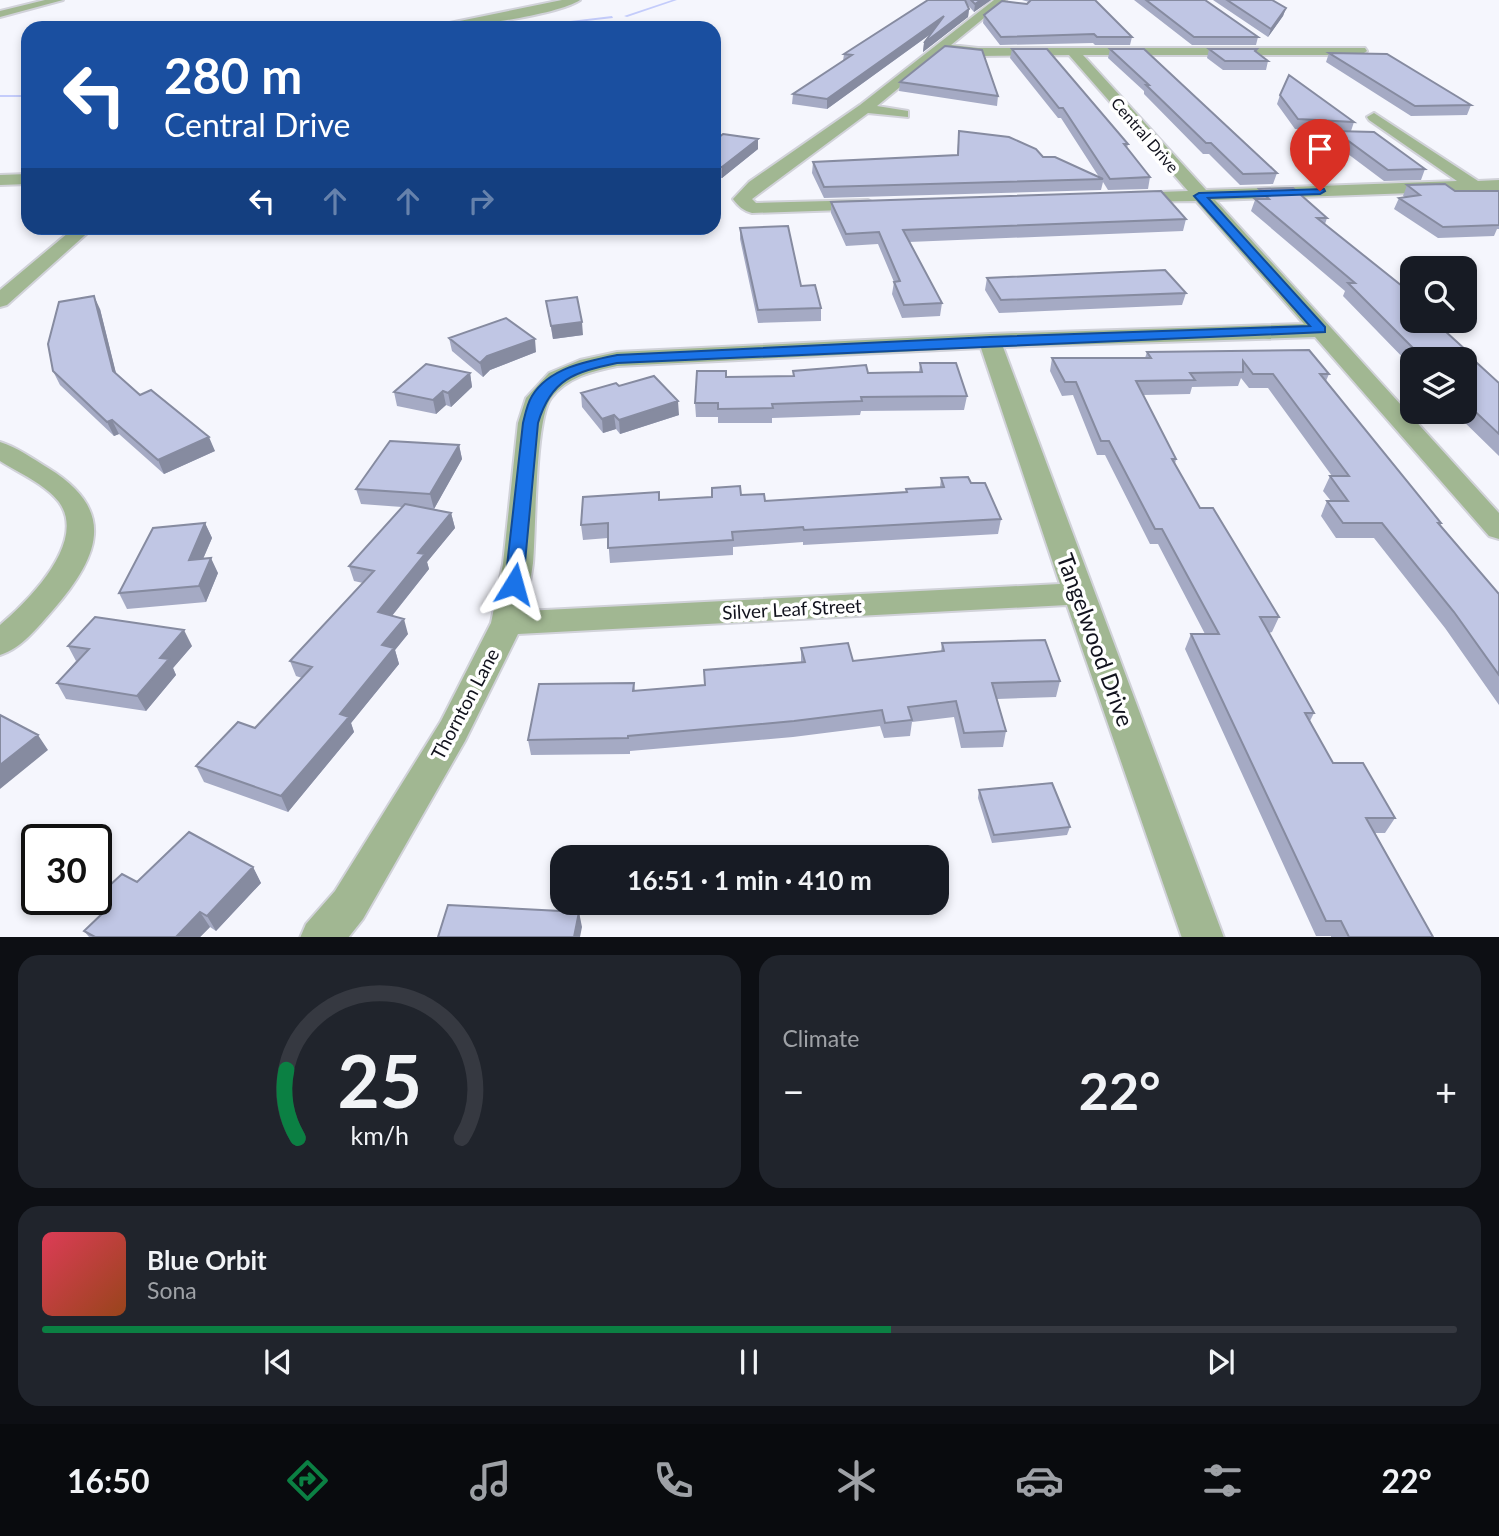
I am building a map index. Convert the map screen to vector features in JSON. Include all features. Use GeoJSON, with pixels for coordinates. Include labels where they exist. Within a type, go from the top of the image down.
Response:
{"type":"FeatureCollection","features":[{"type":"Feature","properties":{"kind":"street"},"geometry":{"type":"LineString","coordinates":[[0,14],[58,0]]}},
{"type":"Feature","properties":{"kind":"street"},"geometry":{"type":"LineString","coordinates":[[479,21],[575,0]]}},
{"type":"Feature","properties":{"kind":"street"},"geometry":{"type":"LineString","coordinates":[[890,205],[752,208],[742,199],[755,186],[865,108],[1000,1],[1017,5]]}},
{"type":"Feature","properties":{"kind":"street"},"geometry":{"type":"LineString","coordinates":[[1262,41],[1277,51]]}},
{"type":"Feature","properties":{"kind":"street"},"geometry":{"type":"LineString","coordinates":[[941,48],[978,52],[1361,51]]}},
{"type":"Feature","properties":{"kind":"street","name":"Central Drive"},"geometry":{"type":"LineString","coordinates":[[1073,52],[1499,530]]}},
{"type":"Feature","properties":{"kind":"street"},"geometry":{"type":"LineString","coordinates":[[865,108],[903,114]]}},
{"type":"Feature","properties":{"kind":"street"},"geometry":{"type":"LineString","coordinates":[[1374,117],[1475,186]]}},
{"type":"Feature","properties":{"kind":"street"},"geometry":{"type":"LineString","coordinates":[[0,180],[21,179]]}},
{"type":"Feature","properties":{"kind":"street"},"geometry":{"type":"LineString","coordinates":[[1110,198],[1499,185]]}},
{"type":"Feature","properties":{"kind":"street"},"geometry":{"type":"LineString","coordinates":[[0,302],[76,235]]}},
{"type":"Feature","properties":{"kind":"street","name":"Thornton Lane"},"geometry":{"type":"LineString","coordinates":[[321,937],[349,905],[453,731],[507,623],[518,564],[530,423],[538,398],[557,378],[588,365],[617,359],[990,341],[1321,330]]}},
{"type":"Feature","properties":{"kind":"street","name":"Tangelwood Drive"},"geometry":{"type":"LineString","coordinates":[[990,341],[1078,594],[1203,937]]}},
{"type":"Feature","properties":{"kind":"street"},"geometry":{"type":"LineString","coordinates":[[0,450],[68,495],[79,512],[81,532],[75,554],[60,578],[41,604],[0,643]]}},
{"type":"Feature","properties":{"kind":"street","name":"Silver Leaf Street"},"geometry":{"type":"LineString","coordinates":[[507,623],[1078,594]]}},
{"type":"Feature","properties":{"kind":"building"},"geometry":{"type":"Polygon","coordinates":[[[928,0],[965,0],[969,9],[924,43],[944,16],[827,99],[793,94],[852,55],[844,54],[928,0]]]}},
{"type":"Feature","properties":{"kind":"building"},"geometry":{"type":"Polygon","coordinates":[[[1031,0],[1095,0],[1132,37],[1097,37],[1094,34],[1001,37],[984,15],[1002,1],[1027,4],[1031,0]]]}},
{"type":"Feature","properties":{"kind":"building"},"geometry":{"type":"Polygon","coordinates":[[[1146,0],[1205,0],[1258,37],[1194,37],[1146,0]]]}},
{"type":"Feature","properties":{"kind":"building"},"geometry":{"type":"Polygon","coordinates":[[[1227,0],[1272,0],[1286,8],[1271,29],[1227,0]]]}},
{"type":"Feature","properties":{"kind":"building"},"geometry":{"type":"Polygon","coordinates":[[[945,46],[982,50],[998,96],[900,82],[945,46]]]}},
{"type":"Feature","properties":{"kind":"building"},"geometry":{"type":"Polygon","coordinates":[[[1012,49],[1047,49],[1128,144],[1124,144],[1150,177],[1110,179],[1063,108],[1059,108],[1012,49]]]}},
{"type":"Feature","properties":{"kind":"building"},"geometry":{"type":"Polygon","coordinates":[[[1110,49],[1144,49],[1277,173],[1243,174],[1211,143],[1206,143],[1110,49]]]}},
{"type":"Feature","properties":{"kind":"building"},"geometry":{"type":"Polygon","coordinates":[[[1209,49],[1257,49],[1255,51],[1268,61],[1225,61],[1209,49]]]}},
{"type":"Feature","properties":{"kind":"building"},"geometry":{"type":"Polygon","coordinates":[[[1329,53],[1387,54],[1471,105],[1415,106],[1329,53]]]}},
{"type":"Feature","properties":{"kind":"building"},"geometry":{"type":"Polygon","coordinates":[[[1289,75],[1354,122],[1298,119],[1280,95],[1289,75]]]}},
{"type":"Feature","properties":{"kind":"building"},"geometry":{"type":"Polygon","coordinates":[[[959,131],[1009,137],[1036,149],[1043,157],[1055,157],[1103,179],[824,187],[813,162],[958,155],[959,131]]]}},
{"type":"Feature","properties":{"kind":"building"},"geometry":{"type":"Polygon","coordinates":[[[1335,131],[1374,132],[1425,169],[1388,170],[1335,131]]]}},
{"type":"Feature","properties":{"kind":"building"},"geometry":{"type":"Polygon","coordinates":[[[723,134],[758,139],[721,167],[723,134]]]}},
{"type":"Feature","properties":{"kind":"building"},"geometry":{"type":"Polygon","coordinates":[[[1445,184],[1455,191],[1499,191],[1499,225],[1443,227],[1399,198],[1420,195],[1407,185],[1445,184]]]}},
{"type":"Feature","properties":{"kind":"building"},"geometry":{"type":"Polygon","coordinates":[[[1293,188],[1327,218],[1317,218],[1400,284],[1400,333],[1447,333],[1463,347],[1412,347],[1348,283],[1355,283],[1255,199],[1269,199],[1259,189],[1293,188]]]}},
{"type":"Feature","properties":{"kind":"building"},"geometry":{"type":"Polygon","coordinates":[[[1161,191],[1186,219],[903,230],[942,303],[904,305],[894,282],[900,281],[879,232],[846,234],[831,202],[1161,191]]]}},
{"type":"Feature","properties":{"kind":"building"},"geometry":{"type":"Polygon","coordinates":[[[788,226],[801,286],[815,285],[821,308],[758,310],[740,228],[788,226]]]}},
{"type":"Feature","properties":{"kind":"building"},"geometry":{"type":"Polygon","coordinates":[[[1165,270],[1186,293],[1001,300],[987,278],[1165,270]]]}},
{"type":"Feature","properties":{"kind":"building"},"geometry":{"type":"Polygon","coordinates":[[[94,296],[113,371],[140,395],[151,390],[209,437],[158,460],[112,420],[107,422],[53,371],[48,344],[59,302],[94,296]]]}},
{"type":"Feature","properties":{"kind":"building"},"geometry":{"type":"Polygon","coordinates":[[[577,297],[582,322],[551,326],[546,301],[577,297]]]}},
{"type":"Feature","properties":{"kind":"building"},"geometry":{"type":"Polygon","coordinates":[[[506,318],[535,339],[487,356],[480,363],[449,338],[506,318]]]}},
{"type":"Feature","properties":{"kind":"building"},"geometry":{"type":"Polygon","coordinates":[[[1309,350],[1329,374],[1320,374],[1441,523],[1438,523],[1499,594],[1499,675],[1454,612],[1382,523],[1343,523],[1327,501],[1348,501],[1330,476],[1349,476],[1273,374],[1253,374],[1243,361],[1243,372],[1190,373],[1195,380],[1136,381],[1176,459],[1172,459],[1200,508],[1213,508],[1279,617],[1260,617],[1314,713],[1305,713],[1333,763],[1363,763],[1395,818],[1366,818],[1433,937],[1349,937],[1341,921],[1326,921],[1191,634],[1219,634],[1162,529],[1155,529],[1109,441],[1101,441],[1076,382],[1065,382],[1052,358],[1151,358],[1147,352],[1309,350]]]}},
{"type":"Feature","properties":{"kind":"building"},"geometry":{"type":"Polygon","coordinates":[[[920,363],[956,363],[967,396],[861,397],[862,401],[772,404],[773,408],[718,409],[718,403],[695,403],[697,371],[726,371],[726,377],[794,376],[793,371],[866,365],[868,373],[922,372],[920,363]]]}},
{"type":"Feature","properties":{"kind":"building"},"geometry":{"type":"Polygon","coordinates":[[[1477,363],[1499,383],[1499,434],[1477,413],[1477,363]]]}},
{"type":"Feature","properties":{"kind":"building"},"geometry":{"type":"Polygon","coordinates":[[[426,364],[470,373],[448,393],[443,391],[433,400],[394,392],[426,364]]]}},
{"type":"Feature","properties":{"kind":"building"},"geometry":{"type":"Polygon","coordinates":[[[654,376],[678,401],[619,420],[614,415],[602,419],[581,393],[616,383],[619,386],[654,376]]]}},
{"type":"Feature","properties":{"kind":"building"},"geometry":{"type":"Polygon","coordinates":[[[390,441],[459,445],[430,494],[356,489],[390,441]]]}},
{"type":"Feature","properties":{"kind":"building"},"geometry":{"type":"Polygon","coordinates":[[[968,477],[971,483],[985,483],[1001,519],[732,532],[733,540],[608,548],[608,523],[581,525],[583,497],[659,492],[659,500],[712,497],[712,488],[740,486],[741,495],[764,494],[765,501],[907,492],[906,489],[944,487],[941,478],[968,477]]]}},
{"type":"Feature","properties":{"kind":"building"},"geometry":{"type":"Polygon","coordinates":[[[405,504],[451,513],[418,553],[425,554],[378,612],[404,619],[382,645],[394,648],[340,714],[349,717],[281,796],[196,766],[238,722],[255,728],[312,667],[290,661],[374,571],[349,566],[405,504]]]}},
{"type":"Feature","properties":{"kind":"building"},"geometry":{"type":"Polygon","coordinates":[[[205,523],[189,560],[211,558],[199,586],[119,593],[153,528],[205,523]]]}},
{"type":"Feature","properties":{"kind":"building"},"geometry":{"type":"Polygon","coordinates":[[[95,617],[184,630],[160,658],[169,659],[137,696],[57,683],[89,649],[68,646],[95,617]]]}},
{"type":"Feature","properties":{"kind":"building"},"geometry":{"type":"Polygon","coordinates":[[[1045,640],[1060,681],[992,683],[1006,731],[964,733],[956,701],[908,707],[912,720],[885,723],[882,710],[628,738],[528,740],[539,684],[634,683],[633,691],[705,685],[704,670],[805,662],[801,648],[848,643],[853,661],[944,651],[942,643],[1045,640]]]}},
{"type":"Feature","properties":{"kind":"building"},"geometry":{"type":"Polygon","coordinates":[[[0,715],[38,735],[0,765],[0,715]]]}},
{"type":"Feature","properties":{"kind":"building"},"geometry":{"type":"Polygon","coordinates":[[[1052,783],[1070,827],[994,835],[979,790],[1052,783]]]}},
{"type":"Feature","properties":{"kind":"building"},"geometry":{"type":"Polygon","coordinates":[[[189,832],[253,867],[207,916],[200,912],[176,937],[95,937],[84,931],[101,915],[112,915],[112,883],[122,874],[137,882],[189,832]]]}},
{"type":"Feature","properties":{"kind":"building"},"geometry":{"type":"Polygon","coordinates":[[[448,905],[550,910],[550,915],[578,915],[574,937],[438,937],[448,905]]]}},
{"type":"Feature","properties":{"kind":"waterway"},"geometry":{"type":"LineString","coordinates":[[626,16],[675,0]]}},
{"type":"Feature","properties":{"kind":"waterway"},"geometry":{"type":"LineString","coordinates":[[577,21],[612,17]]}},
{"type":"Feature","properties":{"kind":"waterway"},"geometry":{"type":"LineString","coordinates":[[0,96],[21,96]]}},
{"type":"Feature","properties":{"kind":"route"},"geometry":{"type":"LineString","coordinates":[[514,584],[530,423],[538,398],[557,378],[588,365],[617,359],[661,356],[1321,330],[1199,196],[1320,191]]}}]}
